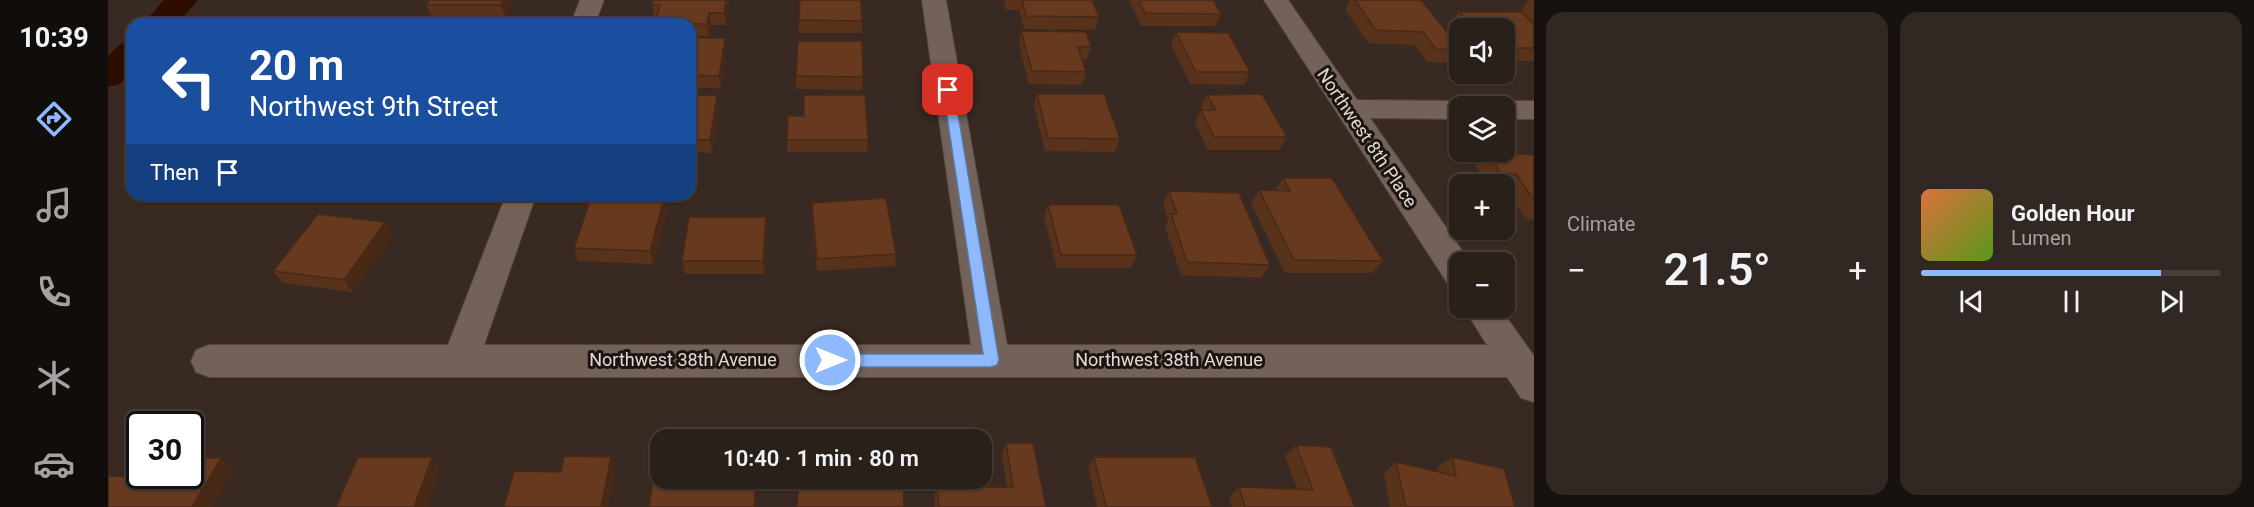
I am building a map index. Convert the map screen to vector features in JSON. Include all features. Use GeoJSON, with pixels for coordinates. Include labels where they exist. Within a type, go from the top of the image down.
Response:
{"type":"FeatureCollection","features":[{"type":"Feature","properties":{"kind":"street"},"geometry":{"type":"LineString","coordinates":[[585,18],[592,0]]}},
{"type":"Feature","properties":{"kind":"street"},"geometry":{"type":"LineString","coordinates":[[934,0],[991,360]]}},
{"type":"Feature","properties":{"kind":"street","name":"Northwest 8th Place"},"geometry":{"type":"LineString","coordinates":[[1276,0],[1449,259]]}},
{"type":"Feature","properties":{"kind":"street"},"geometry":{"type":"LineString","coordinates":[[1348,109],[1449,110]]}},
{"type":"Feature","properties":{"kind":"street"},"geometry":{"type":"LineString","coordinates":[[1515,110],[1534,110]]}},
{"type":"Feature","properties":{"kind":"street"},"geometry":{"type":"LineString","coordinates":[[461,360],[520,201]]}},
{"type":"Feature","properties":{"kind":"street"},"geometry":{"type":"LineString","coordinates":[[1488,318],[1526,374]]}},
{"type":"Feature","properties":{"kind":"street","name":"Northwest 38th Avenue"},"geometry":{"type":"LineString","coordinates":[[209,361],[991,360],[1526,374]]}},
{"type":"Feature","properties":{"kind":"building"},"geometry":{"type":"Polygon","coordinates":[[[429,0],[503,0],[501,5],[426,5],[429,0]]]}},
{"type":"Feature","properties":{"kind":"building"},"geometry":{"type":"Polygon","coordinates":[[[653,0],[726,0],[724,13],[709,13],[707,24],[696,24],[696,18],[656,18],[660,5],[652,5],[653,0]]]}},
{"type":"Feature","properties":{"kind":"building"},"geometry":{"type":"Polygon","coordinates":[[[800,0],[861,0],[862,21],[799,20],[800,0]]]}},
{"type":"Feature","properties":{"kind":"building"},"geometry":{"type":"Polygon","coordinates":[[[1022,0],[1092,0],[1099,17],[1026,16],[1022,0]]]}},
{"type":"Feature","properties":{"kind":"building"},"geometry":{"type":"Polygon","coordinates":[[[1139,0],[1213,0],[1221,14],[1145,13],[1139,0]]]}},
{"type":"Feature","properties":{"kind":"building"},"geometry":{"type":"Polygon","coordinates":[[[1355,0],[1421,0],[1449,34],[1449,50],[1436,49],[1423,32],[1376,30],[1355,0]]]}},
{"type":"Feature","properties":{"kind":"building"},"geometry":{"type":"Polygon","coordinates":[[[1459,12],[1521,12],[1534,24],[1534,48],[1515,48],[1515,18],[1465,18],[1459,12]]]}},
{"type":"Feature","properties":{"kind":"building"},"geometry":{"type":"Polygon","coordinates":[[[1021,31],[1086,32],[1091,46],[1078,47],[1086,72],[1032,71],[1021,31]]]}},
{"type":"Feature","properties":{"kind":"building"},"geometry":{"type":"Polygon","coordinates":[[[1176,32],[1228,33],[1250,72],[1196,72],[1176,32]]]}},
{"type":"Feature","properties":{"kind":"building"},"geometry":{"type":"Polygon","coordinates":[[[696,38],[725,38],[719,76],[696,75],[696,38]]]}},
{"type":"Feature","properties":{"kind":"building"},"geometry":{"type":"Polygon","coordinates":[[[798,41],[862,41],[863,77],[796,76],[798,41]]]}},
{"type":"Feature","properties":{"kind":"building"},"geometry":{"type":"Polygon","coordinates":[[[1037,94],[1104,94],[1120,139],[1048,138],[1037,94]]]}},
{"type":"Feature","properties":{"kind":"building"},"geometry":{"type":"Polygon","coordinates":[[[1262,94],[1287,137],[1214,137],[1201,110],[1216,110],[1207,95],[1262,94]]]}},
{"type":"Feature","properties":{"kind":"building"},"geometry":{"type":"Polygon","coordinates":[[[696,95],[717,95],[710,140],[696,140],[696,95]]]}},
{"type":"Feature","properties":{"kind":"building"},"geometry":{"type":"Polygon","coordinates":[[[804,95],[865,95],[868,140],[787,140],[788,116],[804,116],[804,95]]]}},
{"type":"Feature","properties":{"kind":"building"},"geometry":{"type":"Polygon","coordinates":[[[1515,154],[1534,155],[1534,200],[1516,174],[1501,173],[1493,162],[1515,162],[1515,154]]]}},
{"type":"Feature","properties":{"kind":"building"},"geometry":{"type":"Polygon","coordinates":[[[1283,178],[1332,178],[1383,261],[1294,260],[1259,190],[1290,191],[1283,178]]]}},
{"type":"Feature","properties":{"kind":"building"},"geometry":{"type":"Polygon","coordinates":[[[1169,191],[1239,193],[1270,265],[1187,262],[1171,214],[1177,214],[1169,191]]]}},
{"type":"Feature","properties":{"kind":"building"},"geometry":{"type":"Polygon","coordinates":[[[886,198],[896,254],[817,259],[812,203],[886,198]]]}},
{"type":"Feature","properties":{"kind":"building"},"geometry":{"type":"Polygon","coordinates":[[[590,201],[663,201],[650,251],[574,248],[590,201]]]}},
{"type":"Feature","properties":{"kind":"building"},"geometry":{"type":"Polygon","coordinates":[[[1048,205],[1119,205],[1137,255],[1061,255],[1048,205]]]}},
{"type":"Feature","properties":{"kind":"building"},"geometry":{"type":"Polygon","coordinates":[[[318,214],[385,222],[344,280],[273,271],[318,214]]]}},
{"type":"Feature","properties":{"kind":"building"},"geometry":{"type":"Polygon","coordinates":[[[689,217],[766,217],[763,261],[682,261],[689,217]]]}},
{"type":"Feature","properties":{"kind":"building"},"geometry":{"type":"Polygon","coordinates":[[[1006,443],[1033,443],[1046,507],[939,507],[937,489],[1013,487],[1006,443]]]}},
{"type":"Feature","properties":{"kind":"building"},"geometry":{"type":"Polygon","coordinates":[[[1296,445],[1331,447],[1355,507],[1245,507],[1239,487],[1313,490],[1296,445]]]}},
{"type":"Feature","properties":{"kind":"building"},"geometry":{"type":"Polygon","coordinates":[[[564,456],[611,457],[601,507],[504,507],[514,471],[561,472],[564,456]]]}},
{"type":"Feature","properties":{"kind":"building"},"geometry":{"type":"Polygon","coordinates":[[[204,457],[221,458],[204,487],[204,457]]]}},
{"type":"Feature","properties":{"kind":"building"},"geometry":{"type":"Polygon","coordinates":[[[358,457],[432,457],[414,507],[336,507],[358,457]]]}},
{"type":"Feature","properties":{"kind":"building"},"geometry":{"type":"Polygon","coordinates":[[[1094,457],[1195,457],[1212,507],[1106,507],[1094,457]]]}},
{"type":"Feature","properties":{"kind":"building"},"geometry":{"type":"Polygon","coordinates":[[[1452,457],[1504,469],[1515,507],[1406,507],[1396,462],[1456,476],[1452,457]]]}},
{"type":"Feature","properties":{"kind":"building"},"geometry":{"type":"Polygon","coordinates":[[[108,476],[126,477],[126,489],[203,489],[192,507],[108,507],[108,476]]]}},
{"type":"Feature","properties":{"kind":"building"},"geometry":{"type":"Polygon","coordinates":[[[652,489],[755,489],[754,507],[649,507],[652,489]]]}},
{"type":"Feature","properties":{"kind":"building"},"geometry":{"type":"Polygon","coordinates":[[[798,489],[903,489],[904,507],[797,507],[798,489]]]}},
{"type":"Feature","properties":{"kind":"waterway"},"geometry":{"type":"LineString","coordinates":[[165,18],[182,0]]}},
{"type":"Feature","properties":{"kind":"waterway"},"geometry":{"type":"LineString","coordinates":[[108,76],[126,57]]}},
{"type":"Feature","properties":{"kind":"route"},"geometry":{"type":"LineString","coordinates":[[830,360],[991,360],[948,90]]}}]}
